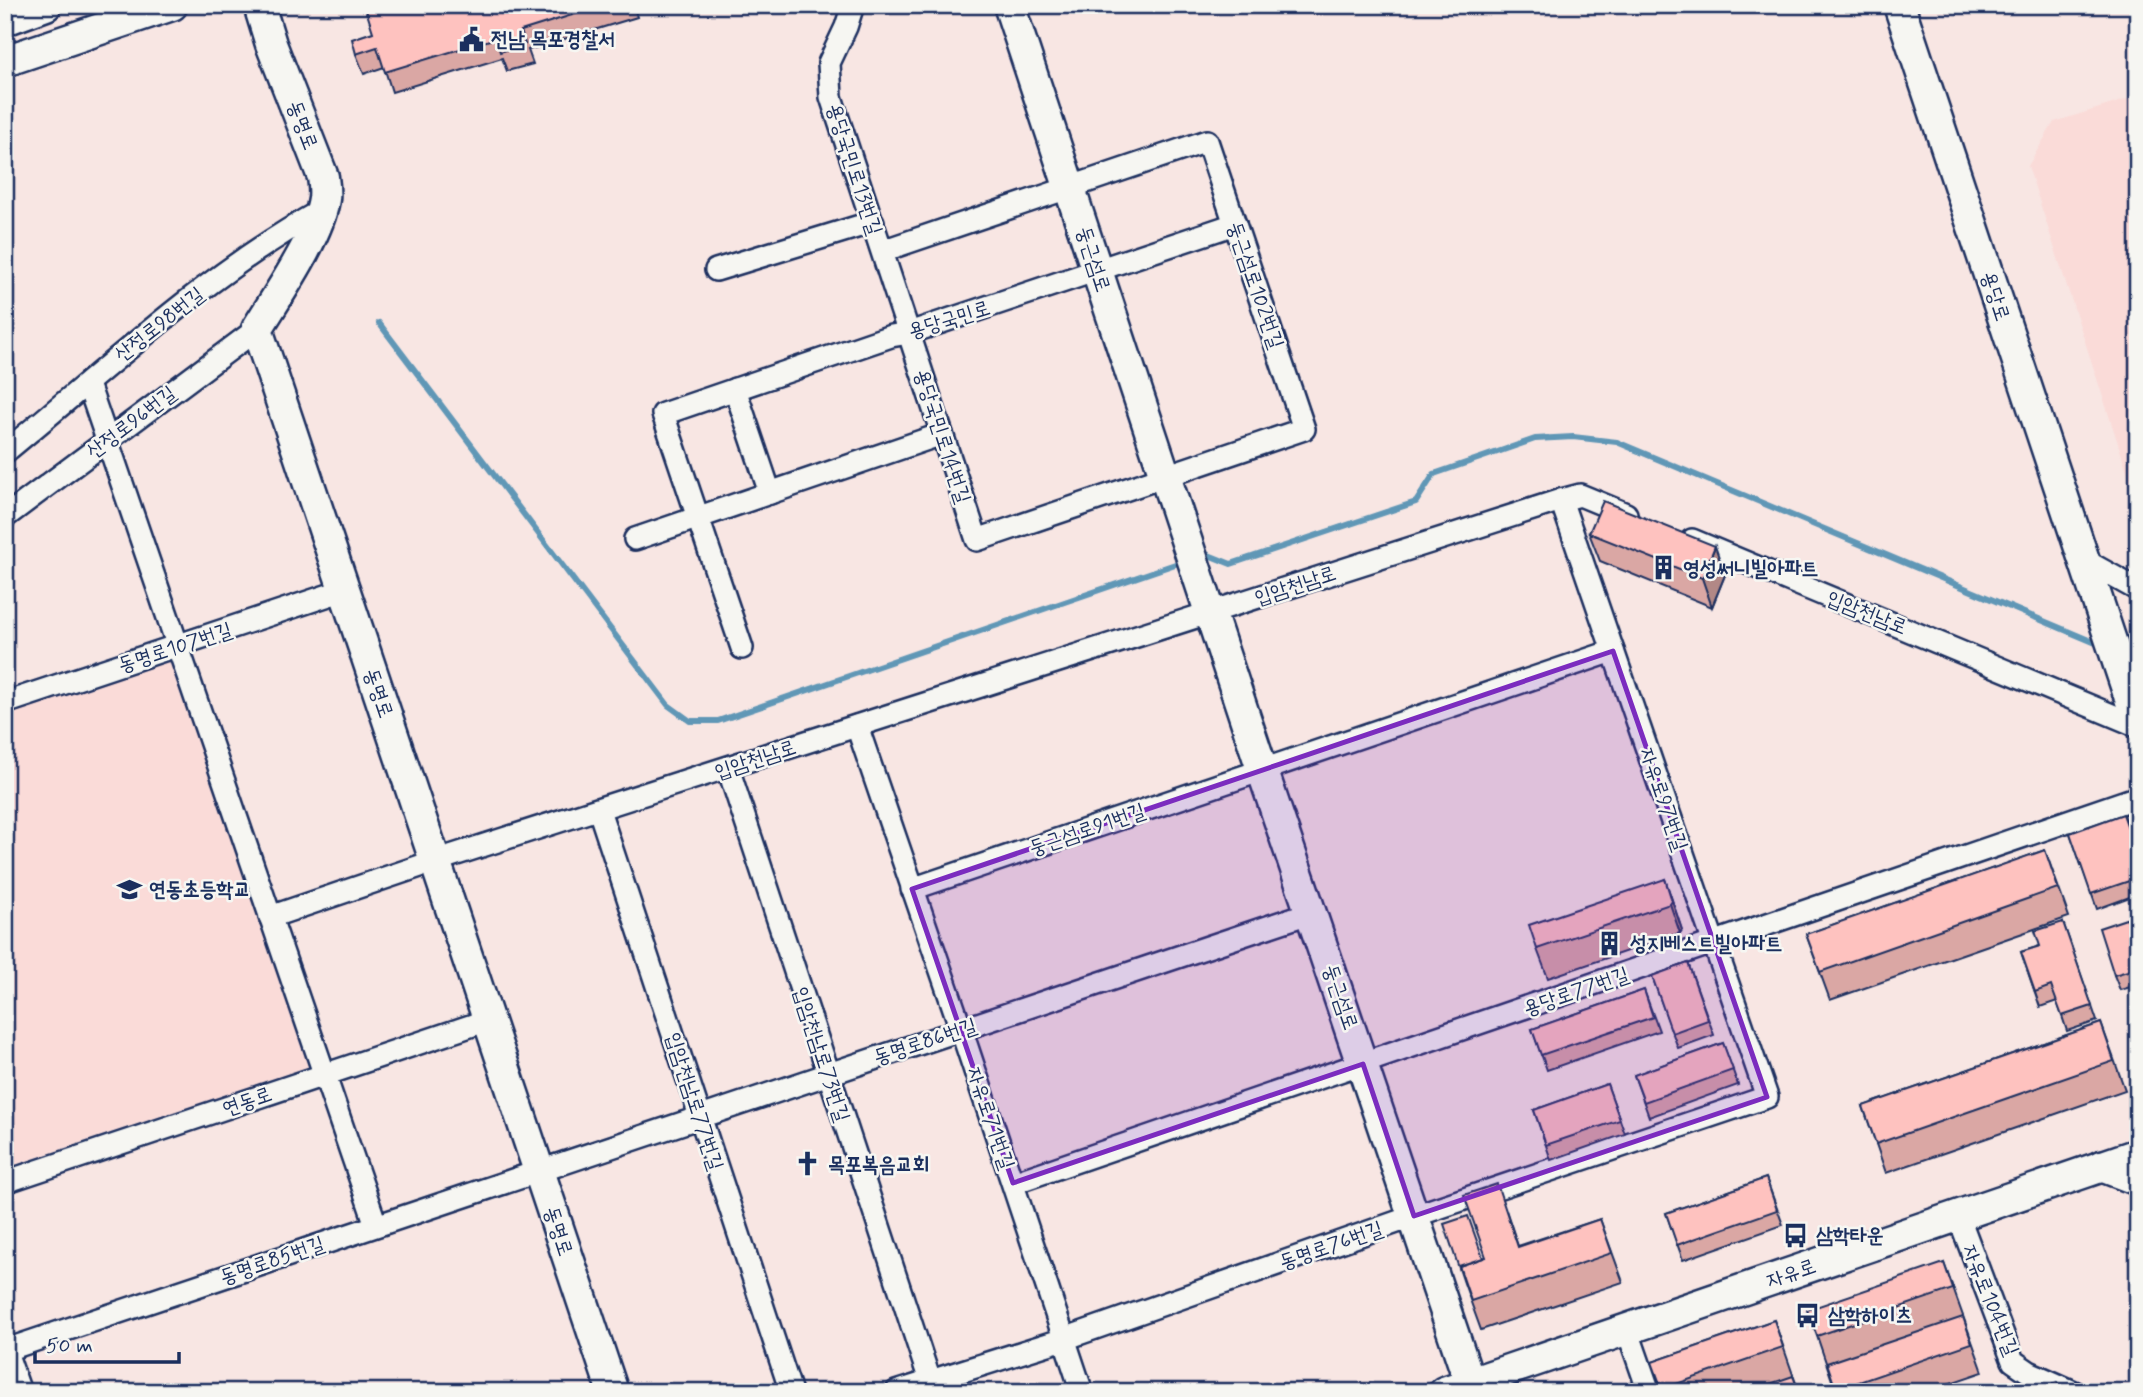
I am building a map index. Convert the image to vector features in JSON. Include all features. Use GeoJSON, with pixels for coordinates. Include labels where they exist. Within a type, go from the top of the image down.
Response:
{"type":"FeatureCollection","features":[{"type":"Feature","properties":{"kind":"street"},"geometry":{"type":"LineString","coordinates":[[5,20],[46,5]]}},
{"type":"Feature","properties":{"kind":"street"},"geometry":{"type":"LineString","coordinates":[[5,61],[172,5]]}},
{"type":"Feature","properties":{"kind":"street","name":"동명로"},"geometry":{"type":"LineString","coordinates":[[259,5],[271,44],[323,177],[325,195],[322,210],[293,270],[257,329],[613,1392]]}},
{"type":"Feature","properties":{"kind":"street","name":"용당국민로13번길"},"geometry":{"type":"LineString","coordinates":[[853,5],[829,63],[831,97],[909,333]]}},
{"type":"Feature","properties":{"kind":"street","name":"둥근섬로"},"geometry":{"type":"LineString","coordinates":[[1009,5],[1262,769],[1414,1216],[1462,1389]]}},
{"type":"Feature","properties":{"kind":"street","name":"용당로"},"geometry":{"type":"LineString","coordinates":[[1899,5],[2138,724]]}},
{"type":"Feature","properties":{"kind":"street","name":"둥근섬로102번길"},"geometry":{"type":"LineString","coordinates":[[1070,188],[1207,141],[1304,429],[1166,475]]}},
{"type":"Feature","properties":{"kind":"street"},"geometry":{"type":"LineString","coordinates":[[882,251],[1070,188]]}},
{"type":"Feature","properties":{"kind":"street","name":"산정로98번길"},"geometry":{"type":"LineString","coordinates":[[5,452],[88,384],[109,362],[204,289],[263,246],[322,210]]}},
{"type":"Feature","properties":{"kind":"street"},"geometry":{"type":"LineString","coordinates":[[716,270],[873,222]]}},
{"type":"Feature","properties":{"kind":"street","name":"용당국민로"},"geometry":{"type":"LineString","coordinates":[[699,518],[663,414],[891,336],[909,333],[1235,224]]}},
{"type":"Feature","properties":{"kind":"street","name":"산정로96번길"},"geometry":{"type":"LineString","coordinates":[[5,517],[257,329]]}},
{"type":"Feature","properties":{"kind":"street","name":"용당국민로14번길"},"geometry":{"type":"LineString","coordinates":[[909,333],[977,540],[1166,475]]}},
{"type":"Feature","properties":{"kind":"street"},"geometry":{"type":"LineString","coordinates":[[88,384],[376,1225]]}},
{"type":"Feature","properties":{"kind":"street"},"geometry":{"type":"LineString","coordinates":[[735,389],[770,493]]}},
{"type":"Feature","properties":{"kind":"street"},"geometry":{"type":"LineString","coordinates":[[635,539],[942,434]]}},
{"type":"Feature","properties":{"kind":"street","name":"입암천남로"},"geometry":{"type":"LineString","coordinates":[[270,917],[1210,608],[1561,500],[1580,495],[1642,520]]}},
{"type":"Feature","properties":{"kind":"street","name":"자유로97번길"},"geometry":{"type":"LineString","coordinates":[[1561,500],[1767,1097]]}},
{"type":"Feature","properties":{"kind":"street"},"geometry":{"type":"LineString","coordinates":[[699,518],[742,648]]}},
{"type":"Feature","properties":{"kind":"street","name":"입암천남로"},"geometry":{"type":"LineString","coordinates":[[1678,535],[2138,724]]}},
{"type":"Feature","properties":{"kind":"street"},"geometry":{"type":"LineString","coordinates":[[2089,574],[2138,590]]}},
{"type":"Feature","properties":{"kind":"street","name":"동명로107번길"},"geometry":{"type":"LineString","coordinates":[[5,703],[344,590]]}},
{"type":"Feature","properties":{"kind":"street","name":"둥근섬로91번길"},"geometry":{"type":"LineString","coordinates":[[912,889],[1613,651]]}},
{"type":"Feature","properties":{"kind":"street","name":"자유로71번길"},"geometry":{"type":"LineString","coordinates":[[857,726],[1082,1392]]}},
{"type":"Feature","properties":{"kind":"street","name":"입암천남로73번길"},"geometry":{"type":"LineString","coordinates":[[728,768],[930,1381]]}},
{"type":"Feature","properties":{"kind":"street","name":"용당로77번길"},"geometry":{"type":"LineString","coordinates":[[1013,1183],[2138,797]]}},
{"type":"Feature","properties":{"kind":"street","name":"입암천남로77번길"},"geometry":{"type":"LineString","coordinates":[[598,810],[791,1392]]}},
{"type":"Feature","properties":{"kind":"street","name":"동명로86번길"},"geometry":{"type":"LineString","coordinates":[[539,1170],[1312,912]]}},
{"type":"Feature","properties":{"kind":"street","name":"연동로"},"geometry":{"type":"LineString","coordinates":[[5,1182],[488,1020]]}},
{"type":"Feature","properties":{"kind":"street","name":"동명로76번길"},"geometry":{"type":"LineString","coordinates":[[896,1392],[1064,1339],[1414,1216],[1767,1097]]}},
{"type":"Feature","properties":{"kind":"street"},"geometry":{"type":"LineString","coordinates":[[2101,1166],[2138,1139]]}},
{"type":"Feature","properties":{"kind":"street","name":"자유로"},"geometry":{"type":"LineString","coordinates":[[1462,1389],[1627,1329],[2138,1154]]}},
{"type":"Feature","properties":{"kind":"street"},"geometry":{"type":"LineString","coordinates":[[2101,1166],[2138,1180]]}},
{"type":"Feature","properties":{"kind":"street","name":"동명로85번길"},"geometry":{"type":"LineString","coordinates":[[5,1350],[539,1170]]}},
{"type":"Feature","properties":{"kind":"street","name":"자유로104번길"},"geometry":{"type":"LineString","coordinates":[[1958,1215],[2013,1361],[2029,1372],[2074,1392]]}},
{"type":"Feature","properties":{"kind":"street"},"geometry":{"type":"LineString","coordinates":[[1627,1329],[1649,1392]]}},
{"type":"Feature","properties":{"kind":"street"},"geometry":{"type":"LineString","coordinates":[[5,1350],[20,1392]]}},
{"type":"Feature","properties":{"kind":"highlighted area"},"geometry":{"type":"Polygon","coordinates":[[[1613,651],[1767,1097],[1414,1216],[1363,1064],[1013,1183],[912,889],[1613,651]]]}},
{"type":"Feature","properties":{"kind":"shaded area"},"geometry":{"type":"Polygon","coordinates":[[[2138,96],[2138,505],[2028,166],[2054,122],[2138,96]]]}},
{"type":"Feature","properties":{"kind":"shaded area","name":"연동초등학교"},"geometry":{"type":"Polygon","coordinates":[[[175,656],[312,1066],[5,1168],[5,712],[175,656]]]}},
{"type":"Feature","properties":{"kind":"building"},"geometry":{"type":"Polygon","coordinates":[[[604,5],[521,31],[525,44],[500,52],[496,38],[385,72],[377,47],[356,54],[352,39],[373,32],[365,7],[604,5]]]}},
{"type":"Feature","properties":{"kind":"building"},"geometry":{"type":"Polygon","coordinates":[[[1603,501],[1715,546],[1702,578],[1589,533],[1603,501]]]}},
{"type":"Feature","properties":{"kind":"building"},"geometry":{"type":"Polygon","coordinates":[[[2123,814],[2138,856],[2138,878],[2091,894],[2070,833],[2123,814]]]}},
{"type":"Feature","properties":{"kind":"building"},"geometry":{"type":"Polygon","coordinates":[[[2045,850],[2058,888],[1820,972],[1806,934],[2045,850]]]}},
{"type":"Feature","properties":{"kind":"building"},"geometry":{"type":"Polygon","coordinates":[[[1665,879],[1672,901],[1670,904],[1537,949],[1529,925],[1665,879]]]}},
{"type":"Feature","properties":{"kind":"building"},"geometry":{"type":"Polygon","coordinates":[[[2138,915],[2138,968],[2114,975],[2099,928],[2138,915]]]}},
{"type":"Feature","properties":{"kind":"building"},"geometry":{"type":"Polygon","coordinates":[[[2063,922],[2092,1006],[2062,1016],[2051,986],[2035,992],[2021,952],[2040,946],[2035,931],[2063,922]]]}},
{"type":"Feature","properties":{"kind":"building"},"geometry":{"type":"Polygon","coordinates":[[[1688,963],[1708,1020],[1672,1033],[1652,976],[1688,963]]]}},
{"type":"Feature","properties":{"kind":"building"},"geometry":{"type":"Polygon","coordinates":[[[1644,990],[1653,1017],[1541,1055],[1532,1029],[1644,990]]]}},
{"type":"Feature","properties":{"kind":"building"},"geometry":{"type":"Polygon","coordinates":[[[2101,1023],[2114,1061],[1876,1144],[1863,1106],[2101,1023]]]}},
{"type":"Feature","properties":{"kind":"building"},"geometry":{"type":"Polygon","coordinates":[[[1723,1043],[1733,1070],[1644,1102],[1634,1075],[1723,1043]]]}},
{"type":"Feature","properties":{"kind":"building"},"geometry":{"type":"Polygon","coordinates":[[[1607,1084],[1620,1120],[1546,1145],[1534,1110],[1607,1084]]]}},
{"type":"Feature","properties":{"kind":"building"},"geometry":{"type":"Polygon","coordinates":[[[1766,1178],[1777,1210],[1677,1245],[1666,1213],[1766,1178]]]}},
{"type":"Feature","properties":{"kind":"building"},"geometry":{"type":"Polygon","coordinates":[[[1497,1184],[1518,1247],[1600,1219],[1612,1253],[1471,1301],[1459,1266],[1486,1257],[1464,1195],[1497,1184]]]}},
{"type":"Feature","properties":{"kind":"building"},"geometry":{"type":"Polygon","coordinates":[[[1468,1216],[1483,1258],[1459,1266],[1464,1283],[1444,1224],[1468,1216]]]}},
{"type":"Feature","properties":{"kind":"building"},"geometry":{"type":"Polygon","coordinates":[[[1944,1263],[1953,1289],[1817,1336],[1807,1310],[1944,1263]]]}},
{"type":"Feature","properties":{"kind":"building"},"geometry":{"type":"Polygon","coordinates":[[[1963,1317],[1972,1343],[1836,1390],[1827,1363],[1963,1317]]]}},
{"type":"Feature","properties":{"kind":"building"},"geometry":{"type":"Polygon","coordinates":[[[1774,1320],[1783,1347],[1662,1389],[1652,1362],[1774,1320]]]}},
{"type":"Feature","properties":{"kind":"building"},"geometry":{"type":"Polygon","coordinates":[[[1793,1376],[1799,1392],[1746,1392],[1793,1376]]]}},
{"type":"Feature","properties":{"kind":"building"},"geometry":{"type":"Polygon","coordinates":[[[2057,1382],[2061,1392],[2028,1392],[2057,1382]]]}},
{"type":"Feature","properties":{"kind":"waterway"},"geometry":{"type":"LineString","coordinates":[[379,323],[668,705],[690,721],[718,721],[1184,561]]}},
{"type":"Feature","properties":{"kind":"waterway"},"geometry":{"type":"LineString","coordinates":[[1201,556],[1206,554],[1231,564],[1416,502],[1434,474],[1535,439],[1573,437],[1617,442],[2103,646]]}},
{"type":"Feature","properties":{"kind":"waterway"},"geometry":{"type":"LineString","coordinates":[[2126,655],[2138,660]]}},
{"type":"Feature","properties":{"kind":"place","name":"전남 목포경찰서"},"geometry":{"type":"Point","coordinates":[471,39]}},
{"type":"Feature","properties":{"kind":"place","name":"영성써니빌아파트"},"geometry":{"type":"Point","coordinates":[1663,568]}},
{"type":"Feature","properties":{"kind":"place","name":"연동초등학교"},"geometry":{"type":"Point","coordinates":[129,889]}},
{"type":"Feature","properties":{"kind":"place","name":"성지베스트빌아파트"},"geometry":{"type":"Point","coordinates":[1610,943]}},
{"type":"Feature","properties":{"kind":"place","name":"목포복음교회"},"geometry":{"type":"Point","coordinates":[808,1164]}},
{"type":"Feature","properties":{"kind":"place","name":"삼학타운"},"geometry":{"type":"Point","coordinates":[1796,1235]}},
{"type":"Feature","properties":{"kind":"place","name":"삼학하이츠"},"geometry":{"type":"Point","coordinates":[1808,1315]}}]}
